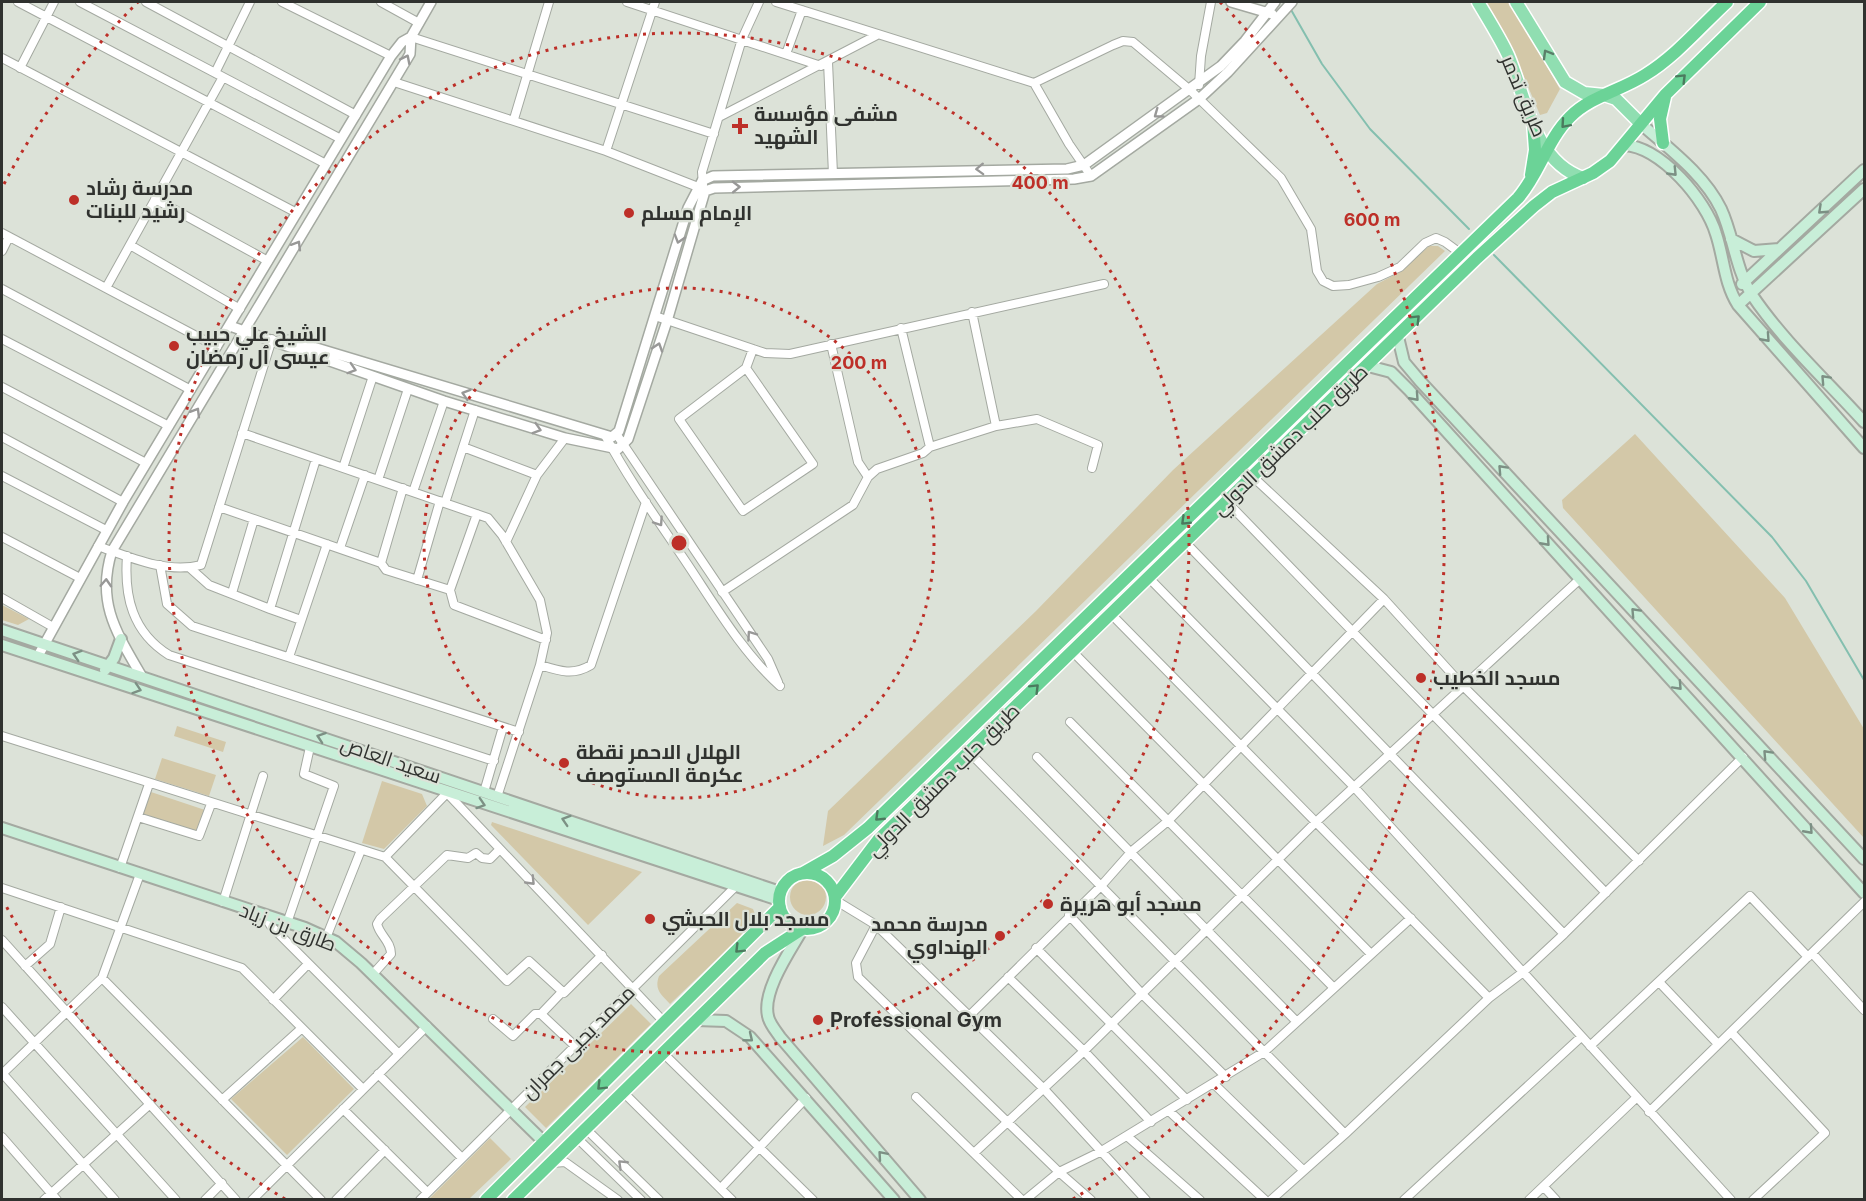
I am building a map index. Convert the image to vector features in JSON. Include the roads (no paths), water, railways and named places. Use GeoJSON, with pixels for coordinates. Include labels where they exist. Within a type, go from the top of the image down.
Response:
{"type":"FeatureCollection","features":[{"type":"Feature","properties":{"kind":"highway","name":"طريق حلب دمشق الدولي"},"geometry":{"type":"LineString","coordinates":[[803,873],[833,856],[868,828],[1526,190],[1548,150],[1570,117],[1604,95],[1634,81],[1661,64],[1727,2]]}},
{"type":"Feature","properties":{"kind":"highway","name":"طريق حلب دمشق الدولي"},"geometry":{"type":"LineString","coordinates":[[835,899],[879,839],[1398,337],[1476,258],[1552,192],[1583,178],[1610,161],[1665,95],[1760,2]]}},
{"type":"Feature","properties":{"kind":"highway"},"geometry":{"type":"LineString","coordinates":[[1663,143],[1660,119],[1665,95]]}},
{"type":"Feature","properties":{"kind":"highway"},"geometry":{"type":"LineString","coordinates":[[1526,190],[1534,160],[1533,122]]}},
{"type":"Feature","properties":{"kind":"highway"},"geometry":{"type":"LineString","coordinates":[[486,1200],[665,1023],[780,899],[793,877],[803,873],[821,876],[828,882],[835,899],[831,916],[822,925],[802,929],[765,953],[513,1200]]}},
{"type":"Feature","properties":{"kind":"highway"},"geometry":{"type":"LineString","coordinates":[[780,899],[788,921],[802,929]]}},
{"type":"Feature","properties":{"kind":"main road","name":"طريق تدمر"},"geometry":{"type":"LineString","coordinates":[[1478,2],[1508,56],[1533,122],[1548,150],[1563,168],[1583,178]]}},
{"type":"Feature","properties":{"kind":"main road","name":"طريق تدمر"},"geometry":{"type":"LineString","coordinates":[[1516,2],[1565,82],[1584,93],[1604,95],[1622,103],[1640,123]]}},
{"type":"Feature","properties":{"kind":"main road"},"geometry":{"type":"LineString","coordinates":[[1640,123],[1711,191],[1725,218],[1751,293],[1864,422]]}},
{"type":"Feature","properties":{"kind":"main road"},"geometry":{"type":"LineString","coordinates":[[1624,145],[1638,146],[1654,153],[1700,200],[1716,233],[1732,294],[1738,305],[1864,448]]}},
{"type":"Feature","properties":{"kind":"main road"},"geometry":{"type":"LineString","coordinates":[[1732,294],[1864,170]]}},
{"type":"Feature","properties":{"kind":"main road"},"geometry":{"type":"LineString","coordinates":[[1738,305],[1863,193]]}},
{"type":"Feature","properties":{"kind":"main road"},"geometry":{"type":"LineString","coordinates":[[1731,239],[1754,251],[1779,249]]}},
{"type":"Feature","properties":{"kind":"main road"},"geometry":{"type":"LineString","coordinates":[[1761,306],[1762,289],[1767,278]]}},
{"type":"Feature","properties":{"kind":"main road"},"geometry":{"type":"LineString","coordinates":[[1398,337],[1404,362],[1420,381],[1864,859]]}},
{"type":"Feature","properties":{"kind":"main road"},"geometry":{"type":"LineString","coordinates":[[1368,366],[1391,372],[1743,757],[1864,893]]}},
{"type":"Feature","properties":{"kind":"main road","name":"سعيد العاص"},"geometry":{"type":"LineString","coordinates":[[2,630],[483,792],[780,899]]}},
{"type":"Feature","properties":{"kind":"main road"},"geometry":{"type":"LineString","coordinates":[[99,676],[110,665],[121,639]]}},
{"type":"Feature","properties":{"kind":"main road"},"geometry":{"type":"LineString","coordinates":[[2,645],[447,793],[780,899]]}},
{"type":"Feature","properties":{"kind":"main road","name":"طارق بن زياد"},"geometry":{"type":"LineString","coordinates":[[2,828],[264,915],[336,942],[373,974],[512,1108],[544,1142]]}},
{"type":"Feature","properties":{"kind":"main road"},"geometry":{"type":"LineString","coordinates":[[802,929],[781,966],[769,995],[768,1016],[780,1037],[920,1200]]}},
{"type":"Feature","properties":{"kind":"main road"},"geometry":{"type":"LineString","coordinates":[[696,1020],[726,1021],[750,1036],[892,1199]]}},
{"type":"Feature","properties":{"kind":"street"},"geometry":{"type":"LineString","coordinates":[[18,2],[326,164]]}},
{"type":"Feature","properties":{"kind":"street"},"geometry":{"type":"LineString","coordinates":[[20,68],[54,2]]}},
{"type":"Feature","properties":{"kind":"street"},"geometry":{"type":"LineString","coordinates":[[80,2],[341,139]]}},
{"type":"Feature","properties":{"kind":"street"},"geometry":{"type":"LineString","coordinates":[[146,2],[356,115]]}},
{"type":"Feature","properties":{"kind":"street"},"geometry":{"type":"LineString","coordinates":[[106,288],[183,153],[209,102],[229,46],[250,2]]}},
{"type":"Feature","properties":{"kind":"street"},"geometry":{"type":"LineString","coordinates":[[282,2],[391,56]]}},
{"type":"Feature","properties":{"kind":"street"},"geometry":{"type":"LineString","coordinates":[[381,2],[419,23]]}},
{"type":"Feature","properties":{"kind":"street"},"geometry":{"type":"LineString","coordinates":[[141,675],[121,639],[106,599],[105,584],[112,551],[394,82],[410,54],[411,37],[431,2]]}},
{"type":"Feature","properties":{"kind":"street"},"geometry":{"type":"LineString","coordinates":[[514,119],[549,2]]}},
{"type":"Feature","properties":{"kind":"street"},"geometry":{"type":"LineString","coordinates":[[627,2],[653,6],[786,54],[824,64]]}},
{"type":"Feature","properties":{"kind":"street"},"geometry":{"type":"LineString","coordinates":[[624,446],[667,321],[714,134],[742,39],[759,2]]}},
{"type":"Feature","properties":{"kind":"street"},"geometry":{"type":"LineString","coordinates":[[776,2],[1034,83],[1091,176]]}},
{"type":"Feature","properties":{"kind":"street"},"geometry":{"type":"LineString","coordinates":[[1199,85],[1201,56],[1211,2]]}},
{"type":"Feature","properties":{"kind":"street"},"geometry":{"type":"LineString","coordinates":[[1231,2],[1267,11],[1277,16]]}},
{"type":"Feature","properties":{"kind":"street"},"geometry":{"type":"LineString","coordinates":[[616,435],[688,208],[701,187],[713,176],[1068,169],[1084,165],[1199,85],[1245,42],[1275,2]]}},
{"type":"Feature","properties":{"kind":"street"},"geometry":{"type":"LineString","coordinates":[[394,82],[514,119],[701,187],[1063,179],[1091,176],[1199,99],[1228,72],[1292,2]]}},
{"type":"Feature","properties":{"kind":"street"},"geometry":{"type":"LineString","coordinates":[[606,151],[653,6]]}},
{"type":"Feature","properties":{"kind":"street"},"geometry":{"type":"LineString","coordinates":[[786,54],[802,10]]}},
{"type":"Feature","properties":{"kind":"street"},"geometry":{"type":"LineString","coordinates":[[719,117],[877,35]]}},
{"type":"Feature","properties":{"kind":"street"},"geometry":{"type":"LineString","coordinates":[[38,656],[106,530],[391,56],[402,42],[411,37],[714,134]]}},
{"type":"Feature","properties":{"kind":"street"},"geometry":{"type":"LineString","coordinates":[[1034,83],[1123,41],[1138,44],[1190,90],[1281,178],[1311,229],[1317,271],[1323,281],[1333,286],[1349,285],[1378,277],[1400,267],[1425,243],[1436,238],[1460,254]]}},
{"type":"Feature","properties":{"kind":"street"},"geometry":{"type":"LineString","coordinates":[[2,58],[297,213]]}},
{"type":"Feature","properties":{"kind":"street"},"geometry":{"type":"LineString","coordinates":[[824,64],[833,174]]}},
{"type":"Feature","properties":{"kind":"street"},"geometry":{"type":"LineString","coordinates":[[156,199],[268,261]]}},
{"type":"Feature","properties":{"kind":"street"},"geometry":{"type":"LineString","coordinates":[[2,251],[5,235],[217,347]]}},
{"type":"Feature","properties":{"kind":"street"},"geometry":{"type":"LineString","coordinates":[[130,245],[240,309]]}},
{"type":"Feature","properties":{"kind":"street"},"geometry":{"type":"LineString","coordinates":[[655,316],[765,353],[790,354],[1104,284]]}},
{"type":"Feature","properties":{"kind":"street"},"geometry":{"type":"LineString","coordinates":[[2,289],[191,390]]}},
{"type":"Feature","properties":{"kind":"street"},"geometry":{"type":"LineString","coordinates":[[972,312],[996,426]]}},
{"type":"Feature","properties":{"kind":"street"},"geometry":{"type":"LineString","coordinates":[[230,326],[275,340],[287,348],[408,389],[566,438],[613,449],[624,446]]}},
{"type":"Feature","properties":{"kind":"street"},"geometry":{"type":"LineString","coordinates":[[901,328],[930,447]]}},
{"type":"Feature","properties":{"kind":"street"},"geometry":{"type":"LineString","coordinates":[[2,339],[169,426]]}},
{"type":"Feature","properties":{"kind":"street"},"geometry":{"type":"LineString","coordinates":[[98,546],[160,565],[190,568],[201,565],[242,433],[275,340]]}},
{"type":"Feature","properties":{"kind":"street"},"geometry":{"type":"LineString","coordinates":[[275,340],[290,340],[606,437],[616,435]]}},
{"type":"Feature","properties":{"kind":"street"},"geometry":{"type":"LineString","coordinates":[[831,344],[858,462],[868,477]]}},
{"type":"Feature","properties":{"kind":"street"},"geometry":{"type":"LineString","coordinates":[[746,368],[813,464],[743,511],[679,419],[746,368],[753,349]]}},
{"type":"Feature","properties":{"kind":"street"},"geometry":{"type":"LineString","coordinates":[[343,468],[373,376]]}},
{"type":"Feature","properties":{"kind":"street"},"geometry":{"type":"LineString","coordinates":[[2,387],[146,463]]}},
{"type":"Feature","properties":{"kind":"street"},"geometry":{"type":"LineString","coordinates":[[378,480],[408,389]]}},
{"type":"Feature","properties":{"kind":"street"},"geometry":{"type":"LineString","coordinates":[[413,492],[444,400]]}},
{"type":"Feature","properties":{"kind":"street"},"geometry":{"type":"LineString","coordinates":[[417,580],[475,410]]}},
{"type":"Feature","properties":{"kind":"street"},"geometry":{"type":"LineString","coordinates":[[722,592],[853,505],[868,477],[877,469],[923,453],[930,447],[996,426],[1037,419],[1098,445],[1092,468]]}},
{"type":"Feature","properties":{"kind":"street"},"geometry":{"type":"LineString","coordinates":[[242,433],[488,518],[506,542],[540,600],[546,640],[519,732],[496,797]]}},
{"type":"Feature","properties":{"kind":"street"},"geometry":{"type":"LineString","coordinates":[[606,437],[646,502],[761,669],[780,686],[768,659],[616,435]]}},
{"type":"Feature","properties":{"kind":"street"},"geometry":{"type":"LineString","coordinates":[[2,437],[123,502]]}},
{"type":"Feature","properties":{"kind":"street"},"geometry":{"type":"LineString","coordinates":[[506,542],[537,475],[566,438]]}},
{"type":"Feature","properties":{"kind":"street"},"geometry":{"type":"LineString","coordinates":[[463,447],[537,475]]}},
{"type":"Feature","properties":{"kind":"street"},"geometry":{"type":"LineString","coordinates":[[270,609],[316,459]]}},
{"type":"Feature","properties":{"kind":"street"},"geometry":{"type":"LineString","coordinates":[[340,548],[365,475]]}},
{"type":"Feature","properties":{"kind":"street"},"geometry":{"type":"LineString","coordinates":[[2,476],[106,530]]}},
{"type":"Feature","properties":{"kind":"street"},"geometry":{"type":"LineString","coordinates":[[1252,476],[1384,599],[1463,686],[1639,861]]}},
{"type":"Feature","properties":{"kind":"street"},"geometry":{"type":"LineString","coordinates":[[381,563],[403,488]]}},
{"type":"Feature","properties":{"kind":"street"},"geometry":{"type":"LineString","coordinates":[[1226,501],[1606,893]]}},
{"type":"Feature","properties":{"kind":"street"},"geometry":{"type":"LineString","coordinates":[[540,665],[563,673],[580,672],[591,666],[646,502]]}},
{"type":"Feature","properties":{"kind":"street"},"geometry":{"type":"LineString","coordinates":[[219,507],[381,563],[386,570],[450,590]]}},
{"type":"Feature","properties":{"kind":"street"},"geometry":{"type":"LineString","coordinates":[[477,514],[450,590],[454,605],[546,640]]}},
{"type":"Feature","properties":{"kind":"street"},"geometry":{"type":"LineString","coordinates":[[232,593],[254,519]]}},
{"type":"Feature","properties":{"kind":"street"},"geometry":{"type":"LineString","coordinates":[[2,537],[80,578]]}},
{"type":"Feature","properties":{"kind":"street"},"geometry":{"type":"LineString","coordinates":[[1184,542],[1564,934]]}},
{"type":"Feature","properties":{"kind":"street"},"geometry":{"type":"LineString","coordinates":[[289,657],[327,543]]}},
{"type":"Feature","properties":{"kind":"street"},"geometry":{"type":"LineString","coordinates":[[127,556],[125,581],[133,615],[155,646],[169,655],[494,761]]}},
{"type":"Feature","properties":{"kind":"street"},"geometry":{"type":"LineString","coordinates":[[160,565],[167,604],[192,626],[519,732]]}},
{"type":"Feature","properties":{"kind":"street"},"geometry":{"type":"LineString","coordinates":[[190,568],[209,585],[302,620]]}},
{"type":"Feature","properties":{"kind":"street"},"geometry":{"type":"LineString","coordinates":[[1148,577],[1355,788],[1648,1112],[1731,1200]]}},
{"type":"Feature","properties":{"kind":"street"},"geometry":{"type":"LineString","coordinates":[[974,1153],[1084,1051],[1317,821],[1580,579]]}},
{"type":"Feature","properties":{"kind":"street"},"geometry":{"type":"LineString","coordinates":[[2,598],[53,627]]}},
{"type":"Feature","properties":{"kind":"street"},"geometry":{"type":"LineString","coordinates":[[968,1017],[1101,886],[1132,851],[1168,821],[1202,783],[1384,599]]}},
{"type":"Feature","properties":{"kind":"street"},"geometry":{"type":"LineString","coordinates":[[1112,614],[1489,998]]}},
{"type":"Feature","properties":{"kind":"street"},"geometry":{"type":"LineString","coordinates":[[1072,651],[1371,954]]}},
{"type":"Feature","properties":{"kind":"street"},"geometry":{"type":"LineString","coordinates":[[1070,722],[1334,988]]}},
{"type":"Feature","properties":{"kind":"street"},"geometry":{"type":"LineString","coordinates":[[483,792],[503,727]]}},
{"type":"Feature","properties":{"kind":"street"},"geometry":{"type":"LineString","coordinates":[[2,736],[211,804],[385,857],[504,980],[510,979],[529,961],[561,993]]}},
{"type":"Feature","properties":{"kind":"street"},"geometry":{"type":"LineString","coordinates":[[287,923],[334,786],[304,774],[310,747]]}},
{"type":"Feature","properties":{"kind":"street"},"geometry":{"type":"LineString","coordinates":[[970,753],[1345,1134]]}},
{"type":"Feature","properties":{"kind":"street"},"geometry":{"type":"LineString","coordinates":[[1036,757],[1132,851],[1296,1021]]}},
{"type":"Feature","properties":{"kind":"street"},"geometry":{"type":"LineString","coordinates":[[1271,1200],[1345,1134],[1489,998],[1522,973],[1564,934],[1743,757]]}},
{"type":"Feature","properties":{"kind":"street"},"geometry":{"type":"LineString","coordinates":[[224,902],[263,776]]}},
{"type":"Feature","properties":{"kind":"street"},"geometry":{"type":"LineString","coordinates":[[120,868],[149,784]]}},
{"type":"Feature","properties":{"kind":"street"},"geometry":{"type":"LineString","coordinates":[[385,857],[447,793],[665,1023]]}},
{"type":"Feature","properties":{"kind":"street"},"geometry":{"type":"LineString","coordinates":[[138,816],[197,836],[202,834],[211,804]]}},
{"type":"Feature","properties":{"kind":"street"},"geometry":{"type":"LineString","coordinates":[[373,974],[391,954],[388,940],[377,924],[414,887],[447,855],[468,858],[476,852],[482,858],[490,859],[500,849]]}},
{"type":"Feature","properties":{"kind":"street"},"geometry":{"type":"LineString","coordinates":[[326,938],[361,850]]}},
{"type":"Feature","properties":{"kind":"street"},"geometry":{"type":"LineString","coordinates":[[115,1200],[2,1073],[102,978],[140,874]]}},
{"type":"Feature","properties":{"kind":"street","name":"محمد يحيى جمران"},"geometry":{"type":"LineString","coordinates":[[420,1200],[737,885]]}},
{"type":"Feature","properties":{"kind":"street"},"geometry":{"type":"LineString","coordinates":[[2,888],[242,968],[363,1089]]}},
{"type":"Feature","properties":{"kind":"street"},"geometry":{"type":"LineString","coordinates":[[1590,1046],[1750,896],[1864,1010]]}},
{"type":"Feature","properties":{"kind":"street"},"geometry":{"type":"LineString","coordinates":[[835,899],[876,925],[1043,1088],[1146,1200]]}},
{"type":"Feature","properties":{"kind":"street"},"geometry":{"type":"LineString","coordinates":[[1648,1112],[1864,902]]}},
{"type":"Feature","properties":{"kind":"street"},"geometry":{"type":"LineString","coordinates":[[25,966],[50,944],[61,907]]}},
{"type":"Feature","properties":{"kind":"street"},"geometry":{"type":"LineString","coordinates":[[264,915],[271,926],[399,1054]]}},
{"type":"Feature","properties":{"kind":"street"},"geometry":{"type":"LineString","coordinates":[[1069,915],[1142,994],[1226,1077]]}},
{"type":"Feature","properties":{"kind":"street"},"geometry":{"type":"LineString","coordinates":[[916,1096],[1023,1200],[1059,1172],[1100,1152],[1264,1052],[1411,918]]}},
{"type":"Feature","properties":{"kind":"street"},"geometry":{"type":"LineString","coordinates":[[876,925],[856,963],[858,977],[1059,1172],[1091,1200]]}},
{"type":"Feature","properties":{"kind":"street"},"geometry":{"type":"LineString","coordinates":[[2,940],[236,1200]]}},
{"type":"Feature","properties":{"kind":"street"},"geometry":{"type":"LineString","coordinates":[[1036,948],[1187,1100]]}},
{"type":"Feature","properties":{"kind":"street"},"geometry":{"type":"LineString","coordinates":[[541,1014],[602,955]]}},
{"type":"Feature","properties":{"kind":"street"},"geometry":{"type":"LineString","coordinates":[[273,1000],[308,964]]}},
{"type":"Feature","properties":{"kind":"street"},"geometry":{"type":"LineString","coordinates":[[1008,977],[1084,1051],[1151,1122]]}},
{"type":"Feature","properties":{"kind":"street"},"geometry":{"type":"LineString","coordinates":[[102,978],[321,1200]]}},
{"type":"Feature","properties":{"kind":"street"},"geometry":{"type":"LineString","coordinates":[[1659,982],[1718,1044]]}},
{"type":"Feature","properties":{"kind":"street"},"geometry":{"type":"LineString","coordinates":[[2,1007],[176,1200]]}},
{"type":"Feature","properties":{"kind":"street"},"geometry":{"type":"LineString","coordinates":[[493,1019],[513,1036],[535,1014],[541,1014],[575,1046]]}},
{"type":"Feature","properties":{"kind":"street"},"geometry":{"type":"LineString","coordinates":[[252,1200],[427,1026]]}},
{"type":"Feature","properties":{"kind":"street"},"geometry":{"type":"LineString","coordinates":[[222,1100],[302,1028]]}},
{"type":"Feature","properties":{"kind":"street"},"geometry":{"type":"LineString","coordinates":[[1731,1032],[1825,1133],[1753,1200]]}},
{"type":"Feature","properties":{"kind":"street"},"geometry":{"type":"LineString","coordinates":[[1404,1200],[1581,1037]]}},
{"type":"Feature","properties":{"kind":"street"},"geometry":{"type":"LineString","coordinates":[[663,1053],[813,1200]]}},
{"type":"Feature","properties":{"kind":"street"},"geometry":{"type":"LineString","coordinates":[[378,1074],[462,1158]]}},
{"type":"Feature","properties":{"kind":"street"},"geometry":{"type":"LineString","coordinates":[[1214,1084],[1303,1170]]}},
{"type":"Feature","properties":{"kind":"street"},"geometry":{"type":"LineString","coordinates":[[623,1092],[732,1200]]}},
{"type":"Feature","properties":{"kind":"street"},"geometry":{"type":"LineString","coordinates":[[721,1188],[759,1145],[806,1098]]}},
{"type":"Feature","properties":{"kind":"street"},"geometry":{"type":"LineString","coordinates":[[1529,1200],[1636,1098]]}},
{"type":"Feature","properties":{"kind":"street"},"geometry":{"type":"LineString","coordinates":[[44,1200],[54,1196],[84,1164],[150,1104]]}},
{"type":"Feature","properties":{"kind":"street"},"geometry":{"type":"LineString","coordinates":[[343,1109],[428,1192]]}},
{"type":"Feature","properties":{"kind":"street"},"geometry":{"type":"LineString","coordinates":[[1169,1111],[1265,1200]]}},
{"type":"Feature","properties":{"kind":"street"},"geometry":{"type":"LineString","coordinates":[[582,1134],[641,1200]]}},
{"type":"Feature","properties":{"kind":"street"},"geometry":{"type":"LineString","coordinates":[[582,1134],[659,1200]]}},
{"type":"Feature","properties":{"kind":"street"},"geometry":{"type":"LineString","coordinates":[[1127,1136],[1200,1200]]}},
{"type":"Feature","properties":{"kind":"street"},"geometry":{"type":"LineString","coordinates":[[2,1137],[54,1196]]}},
{"type":"Feature","properties":{"kind":"street"},"geometry":{"type":"LineString","coordinates":[[336,1200],[385,1150]]}},
{"type":"Feature","properties":{"kind":"street"},"geometry":{"type":"LineString","coordinates":[[552,1163],[564,1162],[618,1200]]}},
{"type":"Feature","properties":{"kind":"street"},"geometry":{"type":"LineString","coordinates":[[205,1200],[222,1183]]}},
{"type":"Feature","properties":{"kind":"street"},"geometry":{"type":"LineString","coordinates":[[1544,1187],[1556,1200]]}},
{"type":"Feature","properties":{"kind":"waterway"},"geometry":{"type":"LineString","coordinates":[[1290,8],[1322,64],[1370,129],[1469,229]]}},
{"type":"Feature","properties":{"kind":"waterway"},"geometry":{"type":"LineString","coordinates":[[1494,255],[1772,537],[1806,581],[1864,680]]}},
{"type":"Feature","properties":{"kind":"place","name":"مشفى مؤسسة الشهيد"},"geometry":{"type":"Point","coordinates":[740,126]}},
{"type":"Feature","properties":{"kind":"place","name":"مدرسة رشاد رشيد للبنات"},"geometry":{"type":"Point","coordinates":[74,200]}},
{"type":"Feature","properties":{"kind":"place","name":"الإمام مسلم"},"geometry":{"type":"Point","coordinates":[629,213]}},
{"type":"Feature","properties":{"kind":"place","name":"الشيخ علي حبيب عيسى ٱل رمضان"},"geometry":{"type":"Point","coordinates":[174,346]}},
{"type":"Feature","properties":{"kind":"place","name":"مسجد الخطيب"},"geometry":{"type":"Point","coordinates":[1421,678]}},
{"type":"Feature","properties":{"kind":"place","name":"الهلال الاحمر نقطة عكرمة المستوصف"},"geometry":{"type":"Point","coordinates":[564,763]}},
{"type":"Feature","properties":{"kind":"place","name":"مسجد أبو هريرة"},"geometry":{"type":"Point","coordinates":[1048,904]}},
{"type":"Feature","properties":{"kind":"place","name":"مسجد بلال الحبشي"},"geometry":{"type":"Point","coordinates":[650,919]}},
{"type":"Feature","properties":{"kind":"place","name":"مدرسة محمد الهنداوي"},"geometry":{"type":"Point","coordinates":[1000,936]}},
{"type":"Feature","properties":{"kind":"place","name":"Professional Gym"},"geometry":{"type":"Point","coordinates":[818,1020]}}]}
